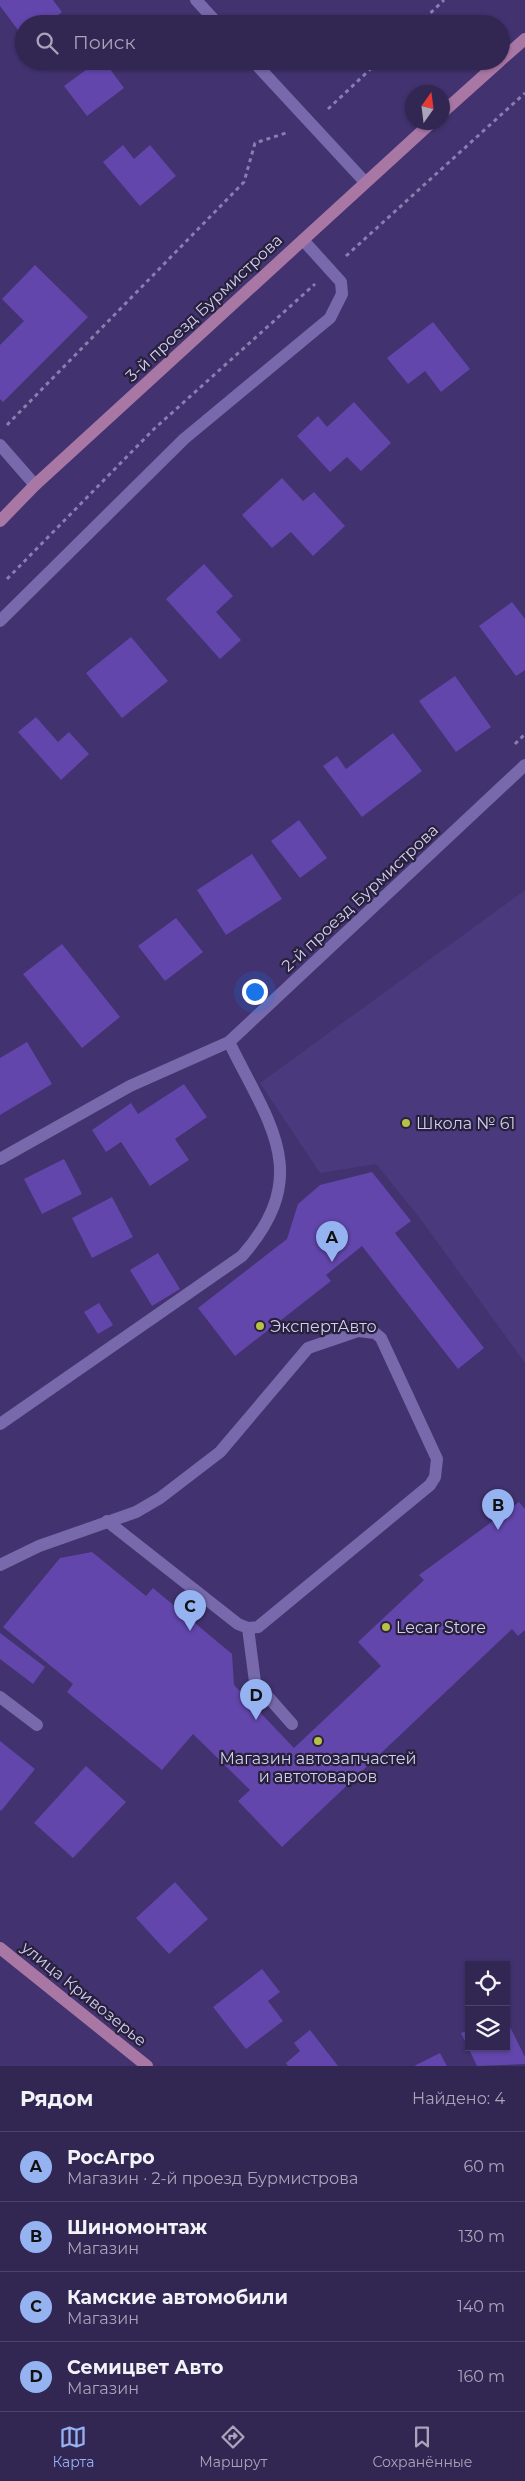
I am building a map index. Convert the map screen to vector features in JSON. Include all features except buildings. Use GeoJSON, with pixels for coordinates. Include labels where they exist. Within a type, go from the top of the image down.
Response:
{"type":"FeatureCollection","features":[{"type":"Feature","properties":{"kind":"main road"},"geometry":{"type":"LineString","coordinates":[[510,53],[525,39]]}},
{"type":"Feature","properties":{"kind":"main road"},"geometry":{"type":"LineString","coordinates":[[450,106],[491,70]]}},
{"type":"Feature","properties":{"kind":"main road","name":"3-й проезд Бурмистрова"},"geometry":{"type":"LineString","coordinates":[[0,521],[36,484],[423,130]]}},
{"type":"Feature","properties":{"kind":"main road","name":"улица Кривозерье"},"geometry":{"type":"LineString","coordinates":[[0,1948],[147,2066]]}},
{"type":"Feature","properties":{"kind":"street"},"geometry":{"type":"LineString","coordinates":[[196,0],[210,15]]}},
{"type":"Feature","properties":{"kind":"street"},"geometry":{"type":"LineString","coordinates":[[261,70],[365,182]]}},
{"type":"Feature","properties":{"kind":"street"},"geometry":{"type":"LineString","coordinates":[[0,621],[184,439],[324,325],[335,310],[343,288],[341,282],[331,270],[303,240]]}},
{"type":"Feature","properties":{"kind":"street"},"geometry":{"type":"LineString","coordinates":[[0,445],[36,484]]}},
{"type":"Feature","properties":{"kind":"street","name":"2-й проезд Бурмистрова"},"geometry":{"type":"LineString","coordinates":[[0,1159],[130,1086],[229,1042],[525,765]]}},
{"type":"Feature","properties":{"kind":"street"},"geometry":{"type":"LineString","coordinates":[[0,1424],[242,1256],[266,1224],[280,1186],[280,1154],[275,1135],[229,1042]]}},
{"type":"Feature","properties":{"kind":"street"},"geometry":{"type":"LineString","coordinates":[[0,1565],[39,1546],[107,1521],[148,1506],[220,1452],[300,1355],[308,1348],[358,1331],[375,1333],[381,1338],[437,1459],[436,1478],[430,1485],[267,1622],[258,1627],[248,1628],[238,1624],[107,1521]]}},
{"type":"Feature","properties":{"kind":"street"},"geometry":{"type":"LineString","coordinates":[[248,1628],[255,1682],[292,1724]]}},
{"type":"Feature","properties":{"kind":"street"},"geometry":{"type":"LineString","coordinates":[[0,1697],[38,1725]]}},
{"type":"Feature","properties":{"kind":"path"},"geometry":{"type":"LineString","coordinates":[[428,15],[444,0]]}},
{"type":"Feature","properties":{"kind":"path"},"geometry":{"type":"LineString","coordinates":[[0,433],[244,182],[255,143],[312,124],[369,70]]}},
{"type":"Feature","properties":{"kind":"path"},"geometry":{"type":"LineString","coordinates":[[0,586],[154,429],[525,93]]}},
{"type":"Feature","properties":{"kind":"shaded area","name":"Школа № 61"},"geometry":{"type":"Polygon","coordinates":[[[525,890],[525,1363],[419,1217],[376,1164],[320,1173],[260,1083],[525,890]]]}},
{"type":"Feature","properties":{"kind":"place","name":"Школа № 61"},"geometry":{"type":"Point","coordinates":[406,1123]}},
{"type":"Feature","properties":{"kind":"place","name":"РосАгро"},"geometry":{"type":"Point","coordinates":[332,1262]}},
{"type":"Feature","properties":{"kind":"place","name":"ЭкспертАвто"},"geometry":{"type":"Point","coordinates":[260,1326]}},
{"type":"Feature","properties":{"kind":"place","name":"Шиномонтаж"},"geometry":{"type":"Point","coordinates":[498,1530]}},
{"type":"Feature","properties":{"kind":"place","name":"Lecar Store"},"geometry":{"type":"Point","coordinates":[386,1627]}},
{"type":"Feature","properties":{"kind":"place","name":"Камские автомобили"},"geometry":{"type":"Point","coordinates":[190,1631]}},
{"type":"Feature","properties":{"kind":"place","name":"Семицвет Авто"},"geometry":{"type":"Point","coordinates":[256,1720]}},
{"type":"Feature","properties":{"kind":"place","name":"Магазин автозапчастей и автотоваров"},"geometry":{"type":"Point","coordinates":[318,1741]}}]}
